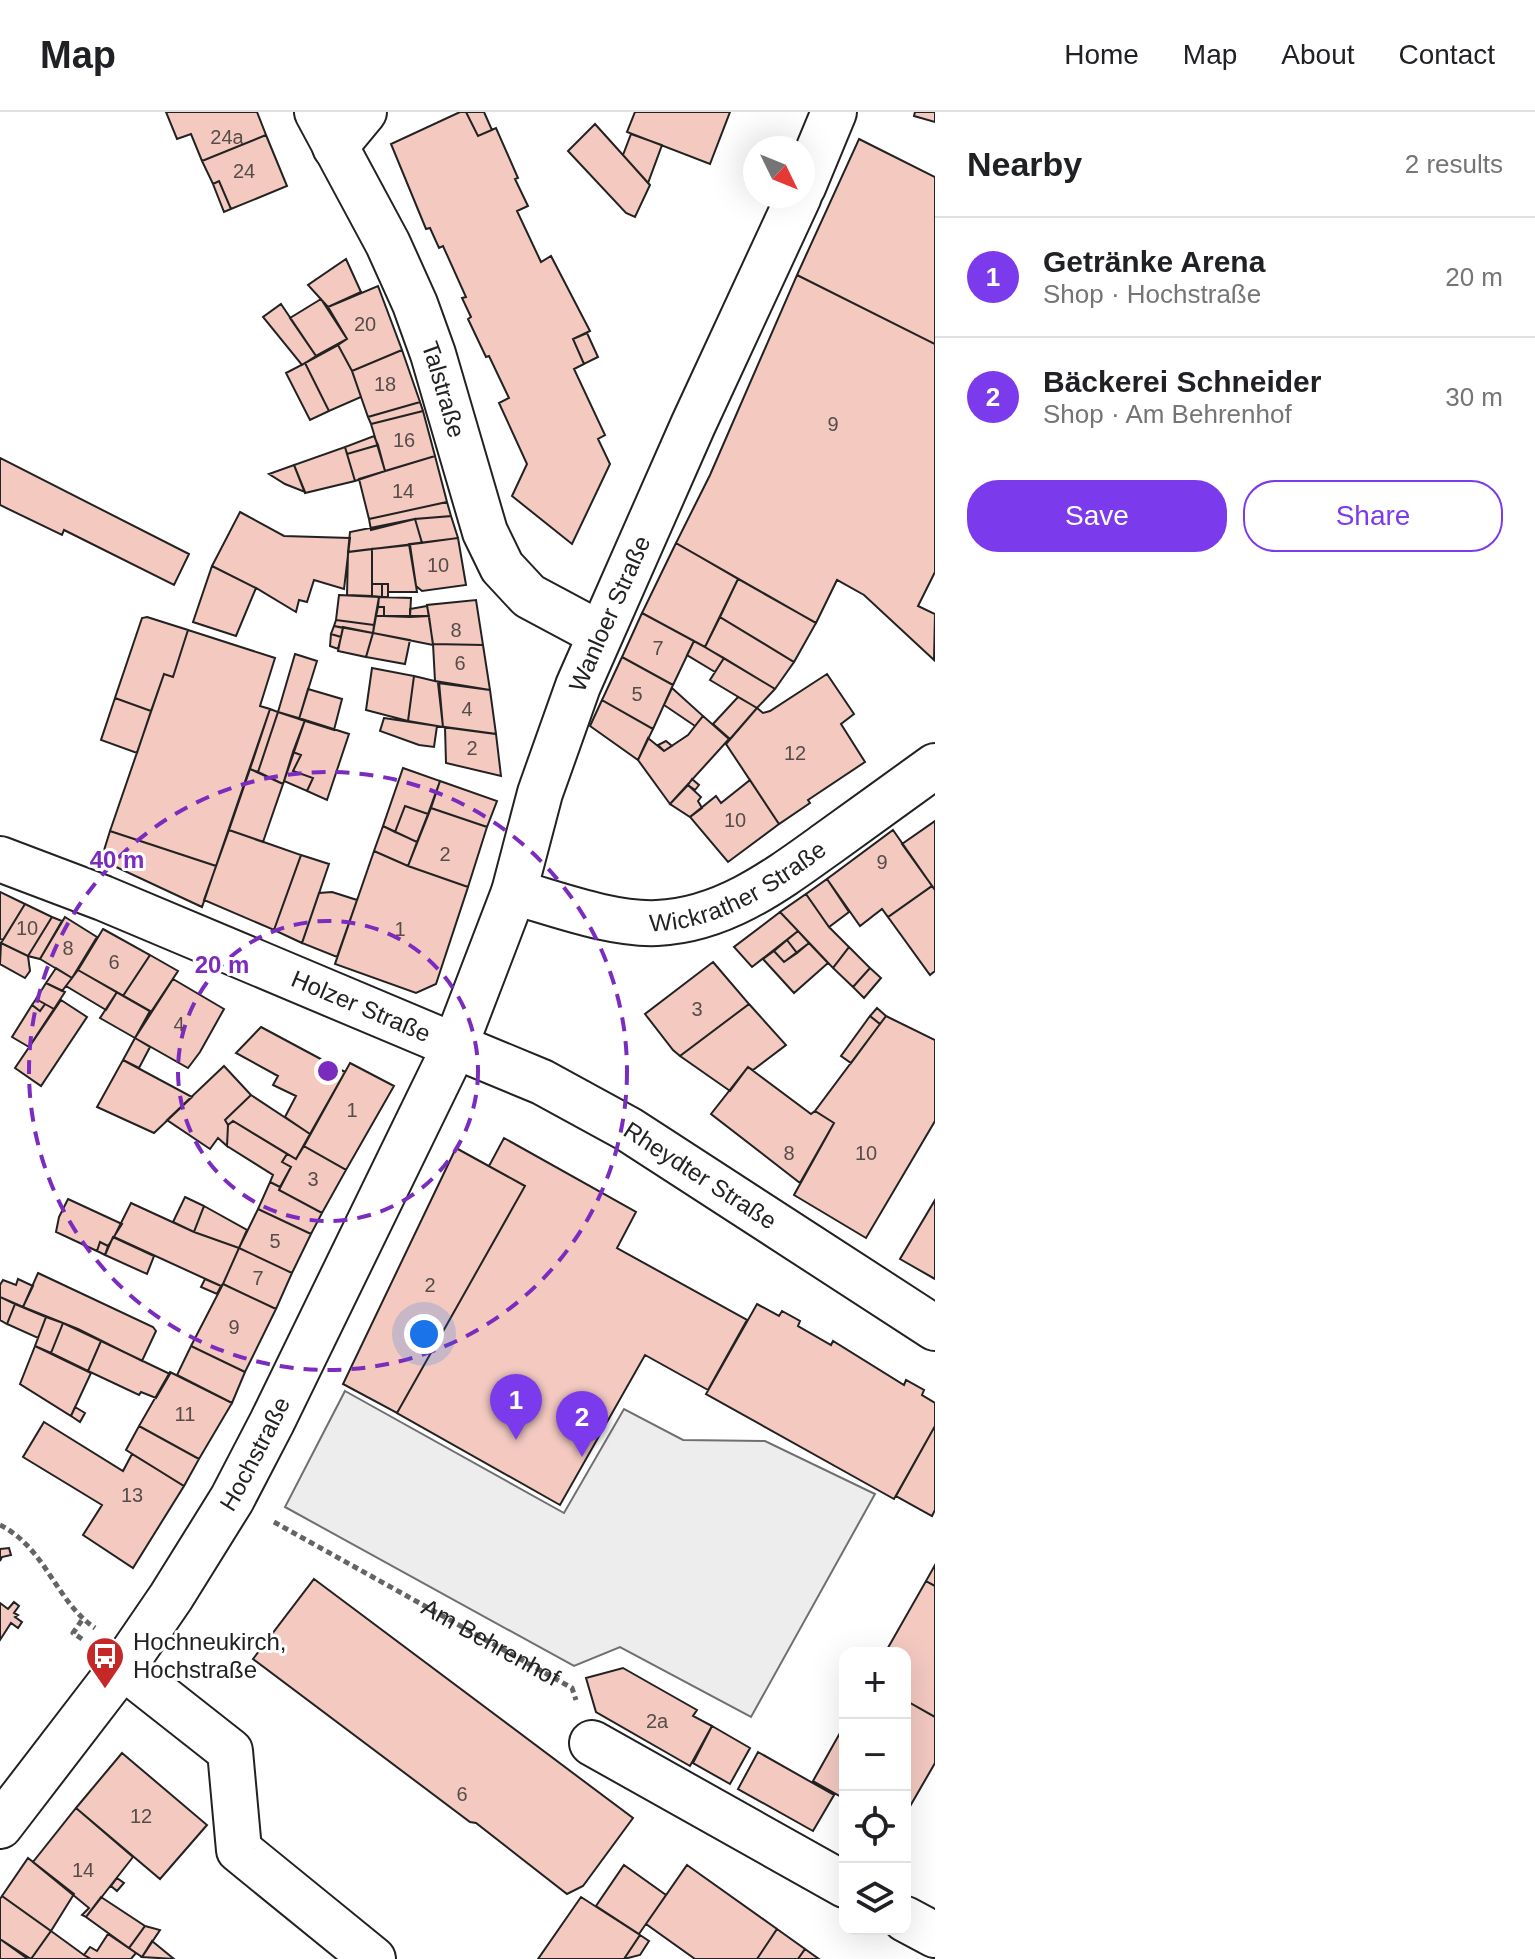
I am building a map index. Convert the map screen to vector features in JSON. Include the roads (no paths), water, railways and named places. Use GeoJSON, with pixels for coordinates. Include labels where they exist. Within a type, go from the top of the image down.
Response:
{"type":"FeatureCollection","features":[{"type":"Feature","properties":{"kind":"street"},"geometry":{"type":"LineString","coordinates":[[326,130],[364,112]]}},
{"type":"Feature","properties":{"kind":"street"},"geometry":{"type":"LineString","coordinates":[[815,158],[834,112]]}},
{"type":"Feature","properties":{"kind":"street","name":"Talstraße"},"geometry":{"type":"LineString","coordinates":[[326,130],[388,244],[415,304],[433,354],[481,521],[502,567],[529,596],[600,634]]}},
{"type":"Feature","properties":{"kind":"street","name":"Wanloer Straße"},"geometry":{"type":"LineString","coordinates":[[455,1046],[514,892],[558,739],[600,634],[794,208]]}},
{"type":"Feature","properties":{"kind":"street","name":"Wickrather Straße"},"geometry":{"type":"LineString","coordinates":[[514,892],[602,915],[654,923],[685,920],[715,911],[771,884],[935,766]]}},
{"type":"Feature","properties":{"kind":"street","name":"Holzer Straße"},"geometry":{"type":"LineString","coordinates":[[0,859],[103,898],[455,1046]]}},
{"type":"Feature","properties":{"kind":"street","name":"Rheydter Straße"},"geometry":{"type":"LineString","coordinates":[[455,1046],[542,1082],[628,1129],[935,1328]]}},
{"type":"Feature","properties":{"kind":"street","name":"Hochstraße"},"geometry":{"type":"LineString","coordinates":[[0,1826],[171,1597],[232,1499],[279,1409],[455,1046]]}},
{"type":"Feature","properties":{"kind":"street"},"geometry":{"type":"LineString","coordinates":[[122,1666],[230,1751],[239,1850],[373,1959]]}},
{"type":"Feature","properties":{"kind":"street"},"geometry":{"type":"LineString","coordinates":[[592,1743],[839,1882]]}},
{"type":"Feature","properties":{"kind":"street"},"geometry":{"type":"LineString","coordinates":[[911,1922],[935,1935]]}},
{"type":"Feature","properties":{"kind":"place","name":"Getränke Arena"},"geometry":{"type":"Point","coordinates":[516,1440]}},
{"type":"Feature","properties":{"kind":"place","name":"Bäckerei Schneider"},"geometry":{"type":"Point","coordinates":[582,1457]}},
{"type":"Feature","properties":{"kind":"place","name":"Hochneukirch, Hochstraße"},"geometry":{"type":"Point","coordinates":[105,1690]}}]}
